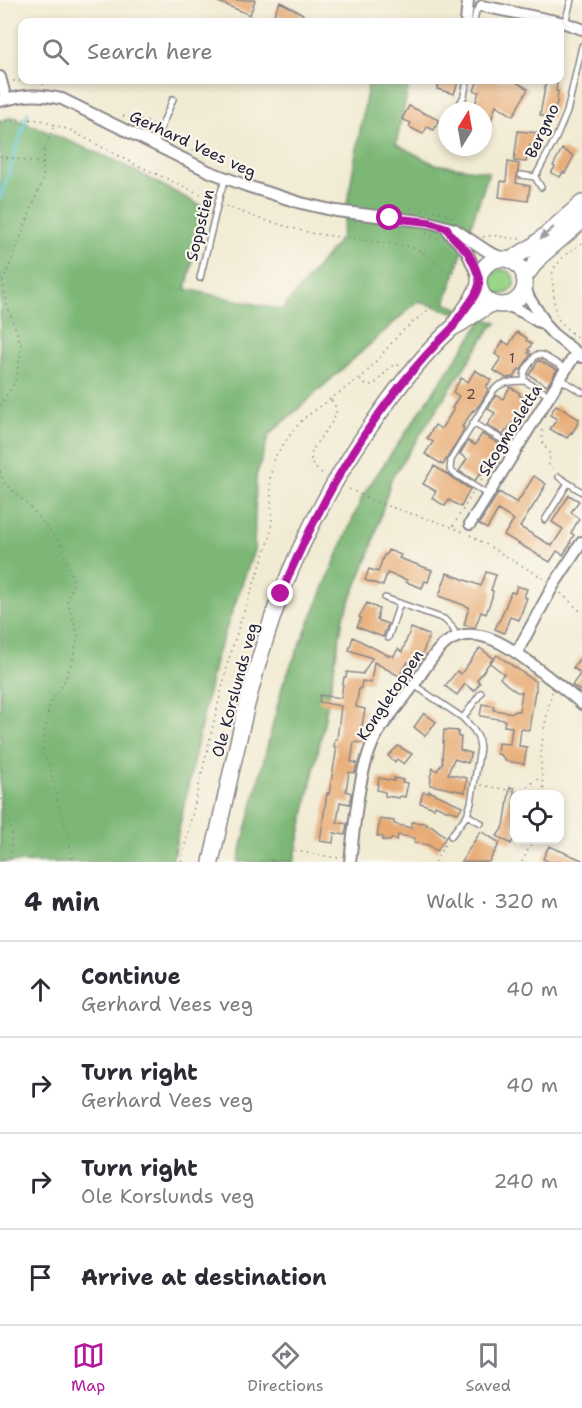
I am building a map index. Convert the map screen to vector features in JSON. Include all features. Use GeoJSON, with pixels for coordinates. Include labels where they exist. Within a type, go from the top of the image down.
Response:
{"type":"FeatureCollection","features":[{"type":"Feature","properties":{"kind":"street"},"geometry":{"type":"LineString","coordinates":[[466,18],[468,0]]}},
{"type":"Feature","properties":{"kind":"street"},"geometry":{"type":"LineString","coordinates":[[482,6],[541,18]]}},
{"type":"Feature","properties":{"kind":"street"},"geometry":{"type":"LineString","coordinates":[[565,23],[582,29]]}},
{"type":"Feature","properties":{"kind":"street"},"geometry":{"type":"LineString","coordinates":[[1,80],[3,100]]}},
{"type":"Feature","properties":{"kind":"street","name":"Gerhard Vees veg"},"geometry":{"type":"LineString","coordinates":[[3,100],[21,95],[62,99],[226,179],[336,211],[429,222],[447,228],[449,233],[471,247],[507,260]]}},
{"type":"Feature","properties":{"kind":"street"},"geometry":{"type":"LineString","coordinates":[[507,260],[533,246],[582,203]]}},
{"type":"Feature","properties":{"kind":"street"},"geometry":{"type":"LineString","coordinates":[[499,303],[516,299],[520,295],[524,281],[540,257],[582,221]]}},
{"type":"Feature","properties":{"kind":"street","name":"Gerhard Vees veg"},"geometry":{"type":"LineString","coordinates":[[471,247],[479,282]]}},
{"type":"Feature","properties":{"kind":"street"},"geometry":{"type":"LineString","coordinates":[[543,322],[484,296],[479,282],[481,273],[488,264],[498,259],[507,260],[519,267],[529,297],[543,322],[579,355]]}},
{"type":"Feature","properties":{"kind":"street","name":"Ole Korslunds veg"},"geometry":{"type":"LineString","coordinates":[[211,862],[253,682],[270,625],[300,549],[353,451],[408,375],[453,327],[471,301],[479,282]]}},
{"type":"Feature","properties":{"kind":"street","name":"Ole Korslunds veg"},"geometry":{"type":"LineString","coordinates":[[453,327],[499,303]]}},
{"type":"Feature","properties":{"kind":"street","name":"Skogmosletta"},"geometry":{"type":"LineString","coordinates":[[470,524],[563,374],[579,355]]}},
{"type":"Feature","properties":{"kind":"street"},"geometry":{"type":"LineString","coordinates":[[517,652],[553,586],[582,542]]}},
{"type":"Feature","properties":{"kind":"street"},"geometry":{"type":"LineString","coordinates":[[457,637],[472,635],[496,640],[517,652],[582,704]]}},
{"type":"Feature","properties":{"kind":"street","name":"Kongletoppen"},"geometry":{"type":"LineString","coordinates":[[350,861],[362,778],[368,753],[376,735],[414,686],[430,660],[446,644],[457,637]]}},
{"type":"Feature","properties":{"kind":"lane"},"geometry":{"type":"LineString","coordinates":[[565,23],[571,0]]}},
{"type":"Feature","properties":{"kind":"lane"},"geometry":{"type":"LineString","coordinates":[[475,18],[476,11],[482,6]]}},
{"type":"Feature","properties":{"kind":"lane","name":"Bergmo"},"geometry":{"type":"LineString","coordinates":[[521,175],[535,177],[556,138],[567,112],[582,46]]}},
{"type":"Feature","properties":{"kind":"lane"},"geometry":{"type":"LineString","coordinates":[[461,102],[466,84]]}},
{"type":"Feature","properties":{"kind":"lane"},"geometry":{"type":"LineString","coordinates":[[153,144],[173,99]]}},
{"type":"Feature","properties":{"kind":"lane"},"geometry":{"type":"LineString","coordinates":[[535,177],[541,187]]}},
{"type":"Feature","properties":{"kind":"lane","name":"Soppstien"},"geometry":{"type":"LineString","coordinates":[[201,278],[218,203],[226,179]]}},
{"type":"Feature","properties":{"kind":"lane"},"geometry":{"type":"LineString","coordinates":[[525,381],[524,373],[539,354],[582,392]]}},
{"type":"Feature","properties":{"kind":"lane"},"geometry":{"type":"LineString","coordinates":[[488,495],[450,469],[451,460],[493,391],[502,383],[525,381],[550,396]]}},
{"type":"Feature","properties":{"kind":"lane"},"geometry":{"type":"LineString","coordinates":[[473,423],[517,448]]}},
{"type":"Feature","properties":{"kind":"lane"},"geometry":{"type":"LineString","coordinates":[[559,477],[582,492]]}},
{"type":"Feature","properties":{"kind":"lane"},"geometry":{"type":"LineString","coordinates":[[545,520],[568,483]]}},
{"type":"Feature","properties":{"kind":"lane"},"geometry":{"type":"LineString","coordinates":[[385,598],[444,619],[452,627],[457,637]]}},
{"type":"Feature","properties":{"kind":"lane"},"geometry":{"type":"LineString","coordinates":[[388,638],[400,603]]}},
{"type":"Feature","properties":{"kind":"lane"},"geometry":{"type":"LineString","coordinates":[[414,686],[463,718],[478,737],[480,748],[471,803],[467,815],[451,836]]}},
{"type":"Feature","properties":{"kind":"lane"},"geometry":{"type":"LineString","coordinates":[[463,718],[481,693]]}},
{"type":"Feature","properties":{"kind":"lane"},"geometry":{"type":"LineString","coordinates":[[467,815],[481,822]]}},
{"type":"Feature","properties":{"kind":"path"},"geometry":{"type":"LineString","coordinates":[[1,80],[18,81]]}},
{"type":"Feature","properties":{"kind":"path"},"geometry":{"type":"LineString","coordinates":[[43,84],[47,85]]}},
{"type":"Feature","properties":{"kind":"path"},"geometry":{"type":"LineString","coordinates":[[120,116],[148,122],[176,136],[208,159]]}},
{"type":"Feature","properties":{"kind":"path"},"geometry":{"type":"LineString","coordinates":[[0,122],[20,119],[41,120],[72,130],[128,161],[218,203],[257,218],[310,233],[407,246],[421,251],[452,274]]}},
{"type":"Feature","properties":{"kind":"path"},"geometry":{"type":"LineString","coordinates":[[0,406],[15,382],[22,347],[7,305],[3,282],[43,179],[44,151],[54,124]]}},
{"type":"Feature","properties":{"kind":"path"},"geometry":{"type":"LineString","coordinates":[[1,157],[43,164]]}},
{"type":"Feature","properties":{"kind":"path"},"geometry":{"type":"LineString","coordinates":[[411,208],[441,212],[457,218]]}},
{"type":"Feature","properties":{"kind":"path"},"geometry":{"type":"LineString","coordinates":[[181,862],[228,662],[270,538],[272,463],[284,443],[309,414],[359,379],[401,332],[440,298],[448,285],[458,258],[482,237],[489,235],[520,239]]}},
{"type":"Feature","properties":{"kind":"path"},"geometry":{"type":"LineString","coordinates":[[582,243],[565,255],[554,268],[552,275],[555,312],[563,324],[582,342]]}},
{"type":"Feature","properties":{"kind":"path"},"geometry":{"type":"LineString","coordinates":[[359,379],[366,386],[374,385],[391,366],[401,365]]}},
{"type":"Feature","properties":{"kind":"path"},"geometry":{"type":"LineString","coordinates":[[453,526],[537,388]]}},
{"type":"Feature","properties":{"kind":"path"},"geometry":{"type":"LineString","coordinates":[[322,473],[314,467],[310,457],[335,415],[336,407],[331,399]]}},
{"type":"Feature","properties":{"kind":"path"},"geometry":{"type":"LineString","coordinates":[[537,415],[542,423],[543,444],[550,454],[549,465],[559,477]]}},
{"type":"Feature","properties":{"kind":"path"},"geometry":{"type":"LineString","coordinates":[[0,471],[4,482],[29,506],[60,543],[74,584],[67,600],[78,635],[74,659],[49,706],[42,751],[50,768],[73,862]]}},
{"type":"Feature","properties":{"kind":"path"},"geometry":{"type":"LineString","coordinates":[[349,489],[388,507],[453,526],[485,543],[553,586],[582,613]]}},
{"type":"Feature","properties":{"kind":"path"},"geometry":{"type":"LineString","coordinates":[[544,790],[541,777],[542,742],[554,681]]}},
{"type":"Feature","properties":{"kind":"path"},"geometry":{"type":"LineString","coordinates":[[474,784],[519,792],[541,777]]}},
{"type":"Feature","properties":{"kind":"path"},"geometry":{"type":"LineString","coordinates":[[0,793],[12,830],[10,862]]}},
{"type":"Feature","properties":{"kind":"path"},"geometry":{"type":"LineString","coordinates":[[435,862],[451,836]]}},
{"type":"Feature","properties":{"kind":"path"},"geometry":{"type":"LineString","coordinates":[[522,862],[531,844]]}},
{"type":"Feature","properties":{"kind":"path"},"geometry":{"type":"LineString","coordinates":[[295,851],[350,861]]}},
{"type":"Feature","properties":{"kind":"green space"},"geometry":{"type":"Polygon","coordinates":[[[368,84],[409,84],[396,144],[434,164],[489,172],[445,303],[497,323],[489,330],[391,479],[371,550],[343,618],[324,723],[294,862],[238,862],[283,684],[363,495],[482,321],[418,301],[269,435],[256,477],[254,550],[215,660],[172,862],[0,862],[0,121],[12,117],[116,161],[205,208],[186,289],[282,310],[341,238],[368,84]]]}},
{"type":"Feature","properties":{"kind":"green space"},"geometry":{"type":"Polygon","coordinates":[[[502,270],[510,274],[514,282],[510,290],[502,294],[494,290],[490,282],[494,274],[502,270]]]}},
{"type":"Feature","properties":{"kind":"building"},"geometry":{"type":"Polygon","coordinates":[[[214,0],[255,0],[250,15],[214,0]]]}},
{"type":"Feature","properties":{"kind":"building"},"geometry":{"type":"Polygon","coordinates":[[[280,2],[303,14],[300,18],[284,18],[274,14],[280,2]]]}},
{"type":"Feature","properties":{"kind":"building"},"geometry":{"type":"Polygon","coordinates":[[[439,84],[457,84],[454,94],[437,89],[439,84]]]}},
{"type":"Feature","properties":{"kind":"building"},"geometry":{"type":"Polygon","coordinates":[[[477,84],[520,84],[528,89],[513,116],[496,105],[492,118],[492,102],[476,102],[479,92],[474,91],[477,84]]]}},
{"type":"Feature","properties":{"kind":"building"},"geometry":{"type":"Polygon","coordinates":[[[546,84],[557,84],[557,102],[552,118],[540,115],[546,84]]]}},
{"type":"Feature","properties":{"kind":"building"},"geometry":{"type":"Polygon","coordinates":[[[409,106],[438,120],[438,122],[434,130],[427,127],[423,134],[409,127],[411,123],[402,119],[409,106]]]}},
{"type":"Feature","properties":{"kind":"building"},"geometry":{"type":"Polygon","coordinates":[[[518,131],[539,133],[538,146],[530,145],[526,162],[514,161],[518,131]]]}},
{"type":"Feature","properties":{"kind":"building"},"geometry":{"type":"Polygon","coordinates":[[[562,149],[574,156],[565,173],[563,172],[560,177],[551,173],[562,149]]]}},
{"type":"Feature","properties":{"kind":"building"},"geometry":{"type":"Polygon","coordinates":[[[508,162],[519,164],[516,183],[530,186],[528,201],[499,197],[501,181],[506,182],[508,162]]]}},
{"type":"Feature","properties":{"kind":"building"},"geometry":{"type":"Polygon","coordinates":[[[517,332],[532,344],[528,350],[531,354],[514,377],[506,378],[493,370],[501,358],[495,354],[503,341],[509,345],[517,332]]]}},
{"type":"Feature","properties":{"kind":"building"},"geometry":{"type":"Polygon","coordinates":[[[539,360],[557,370],[547,386],[529,375],[539,360]]]}},
{"type":"Feature","properties":{"kind":"building"},"geometry":{"type":"Polygon","coordinates":[[[475,370],[491,380],[486,387],[488,390],[462,427],[464,428],[461,435],[443,465],[425,454],[433,442],[427,438],[435,425],[441,429],[454,409],[452,408],[459,396],[453,392],[461,378],[468,382],[475,370]]]}},
{"type":"Feature","properties":{"kind":"building"},"geometry":{"type":"Polygon","coordinates":[[[510,387],[525,399],[521,405],[523,406],[503,435],[487,425],[495,413],[488,409],[496,395],[503,399],[510,387]]]}},
{"type":"Feature","properties":{"kind":"building"},"geometry":{"type":"Polygon","coordinates":[[[556,405],[579,419],[567,438],[550,429],[557,419],[550,415],[556,405]]]}},
{"type":"Feature","properties":{"kind":"building"},"geometry":{"type":"Polygon","coordinates":[[[482,434],[498,445],[482,474],[480,473],[475,481],[459,471],[467,459],[460,454],[468,441],[475,445],[482,434]]]}},
{"type":"Feature","properties":{"kind":"building"},"geometry":{"type":"Polygon","coordinates":[[[434,466],[470,489],[461,507],[449,500],[445,506],[432,498],[436,491],[423,484],[434,466]]]}},
{"type":"Feature","properties":{"kind":"building"},"geometry":{"type":"Polygon","coordinates":[[[534,476],[546,484],[520,527],[552,546],[563,529],[552,522],[569,495],[579,501],[571,512],[579,519],[571,533],[574,535],[571,543],[563,555],[557,551],[550,562],[504,535],[514,520],[498,510],[487,529],[479,524],[499,492],[517,503],[534,476]]]}},
{"type":"Feature","properties":{"kind":"building"},"geometry":{"type":"Polygon","coordinates":[[[388,550],[401,555],[399,558],[432,570],[428,582],[425,581],[422,588],[387,573],[383,586],[365,580],[369,569],[378,572],[388,550]]]}},
{"type":"Feature","properties":{"kind":"building"},"geometry":{"type":"Polygon","coordinates":[[[486,572],[496,575],[486,614],[481,612],[475,628],[464,625],[469,607],[439,596],[447,573],[481,586],[486,572]]]}},
{"type":"Feature","properties":{"kind":"building"},"geometry":{"type":"Polygon","coordinates":[[[517,586],[527,589],[524,597],[527,598],[519,620],[510,617],[504,633],[495,629],[511,592],[515,593],[517,586]]]}},
{"type":"Feature","properties":{"kind":"building"},"geometry":{"type":"Polygon","coordinates":[[[367,603],[379,609],[377,620],[388,624],[383,637],[357,627],[361,618],[359,617],[367,603]]]}},
{"type":"Feature","properties":{"kind":"building"},"geometry":{"type":"Polygon","coordinates":[[[411,628],[429,635],[417,667],[408,662],[399,676],[374,662],[371,683],[362,681],[361,688],[359,688],[356,707],[365,709],[361,732],[364,733],[363,743],[354,742],[351,762],[357,763],[355,773],[349,772],[346,791],[351,793],[350,804],[340,802],[337,822],[347,824],[345,835],[334,833],[333,843],[320,841],[336,753],[336,747],[334,747],[341,706],[319,702],[320,695],[341,698],[347,672],[363,674],[372,658],[349,650],[353,637],[393,657],[398,649],[402,652],[411,628]]]}},
{"type":"Feature","properties":{"kind":"building"},"geometry":{"type":"Polygon","coordinates":[[[480,648],[493,658],[477,680],[480,683],[474,691],[465,684],[457,695],[445,686],[457,671],[461,674],[480,648]]]}},
{"type":"Feature","properties":{"kind":"building"},"geometry":{"type":"Polygon","coordinates":[[[497,655],[536,682],[529,730],[521,729],[519,746],[527,747],[524,764],[506,761],[497,754],[498,743],[510,744],[512,727],[504,726],[505,720],[480,716],[482,704],[494,706],[493,710],[514,713],[519,711],[522,692],[517,692],[500,678],[504,674],[490,663],[497,655]]]}},
{"type":"Feature","properties":{"kind":"building"},"geometry":{"type":"Polygon","coordinates":[[[582,655],[582,692],[572,685],[581,673],[573,668],[582,655]]]}},
{"type":"Feature","properties":{"kind":"building"},"geometry":{"type":"Polygon","coordinates":[[[424,713],[436,722],[425,736],[414,727],[424,713]]]}},
{"type":"Feature","properties":{"kind":"building"},"geometry":{"type":"Polygon","coordinates":[[[444,730],[458,731],[458,737],[461,737],[460,750],[471,753],[468,763],[454,759],[448,774],[467,778],[465,792],[430,785],[433,768],[437,771],[443,762],[444,730]]]}},
{"type":"Feature","properties":{"kind":"building"},"geometry":{"type":"Polygon","coordinates":[[[398,746],[412,754],[404,764],[397,759],[395,762],[388,756],[398,746]]]}},
{"type":"Feature","properties":{"kind":"building"},"geometry":{"type":"Polygon","coordinates":[[[379,778],[394,781],[394,778],[408,783],[405,797],[385,796],[385,792],[377,790],[379,778]]]}},
{"type":"Feature","properties":{"kind":"building"},"geometry":{"type":"Polygon","coordinates":[[[510,787],[514,790],[510,790],[510,843],[497,836],[504,826],[510,787]]]}},
{"type":"Feature","properties":{"kind":"building"},"geometry":{"type":"Polygon","coordinates":[[[429,791],[462,806],[458,813],[435,805],[434,808],[420,803],[423,792],[429,793],[429,791]]]}},
{"type":"Feature","properties":{"kind":"building"},"geometry":{"type":"Polygon","coordinates":[[[380,819],[394,821],[394,824],[411,828],[412,822],[427,823],[426,825],[432,826],[446,837],[437,851],[428,845],[414,842],[415,838],[398,835],[397,840],[382,840],[383,837],[377,836],[380,819]]]}},
{"type":"Feature","properties":{"kind":"building"},"geometry":{"type":"Polygon","coordinates":[[[480,832],[500,843],[489,862],[461,862],[480,832]]]}},
{"type":"Feature","properties":{"kind":"building"},"geometry":{"type":"Polygon","coordinates":[[[549,846],[582,862],[549,862],[543,859],[549,846]]]}},
{"type":"Feature","properties":{"kind":"waterway"},"geometry":{"type":"LineString","coordinates":[[0,199],[28,113]]}},
{"type":"Feature","properties":{"kind":"route"},"geometry":{"type":"LineString","coordinates":[[281,594],[317,514],[353,451],[408,375],[453,327],[479,285],[479,279],[466,250],[447,228],[429,222],[390,218]]}}]}
